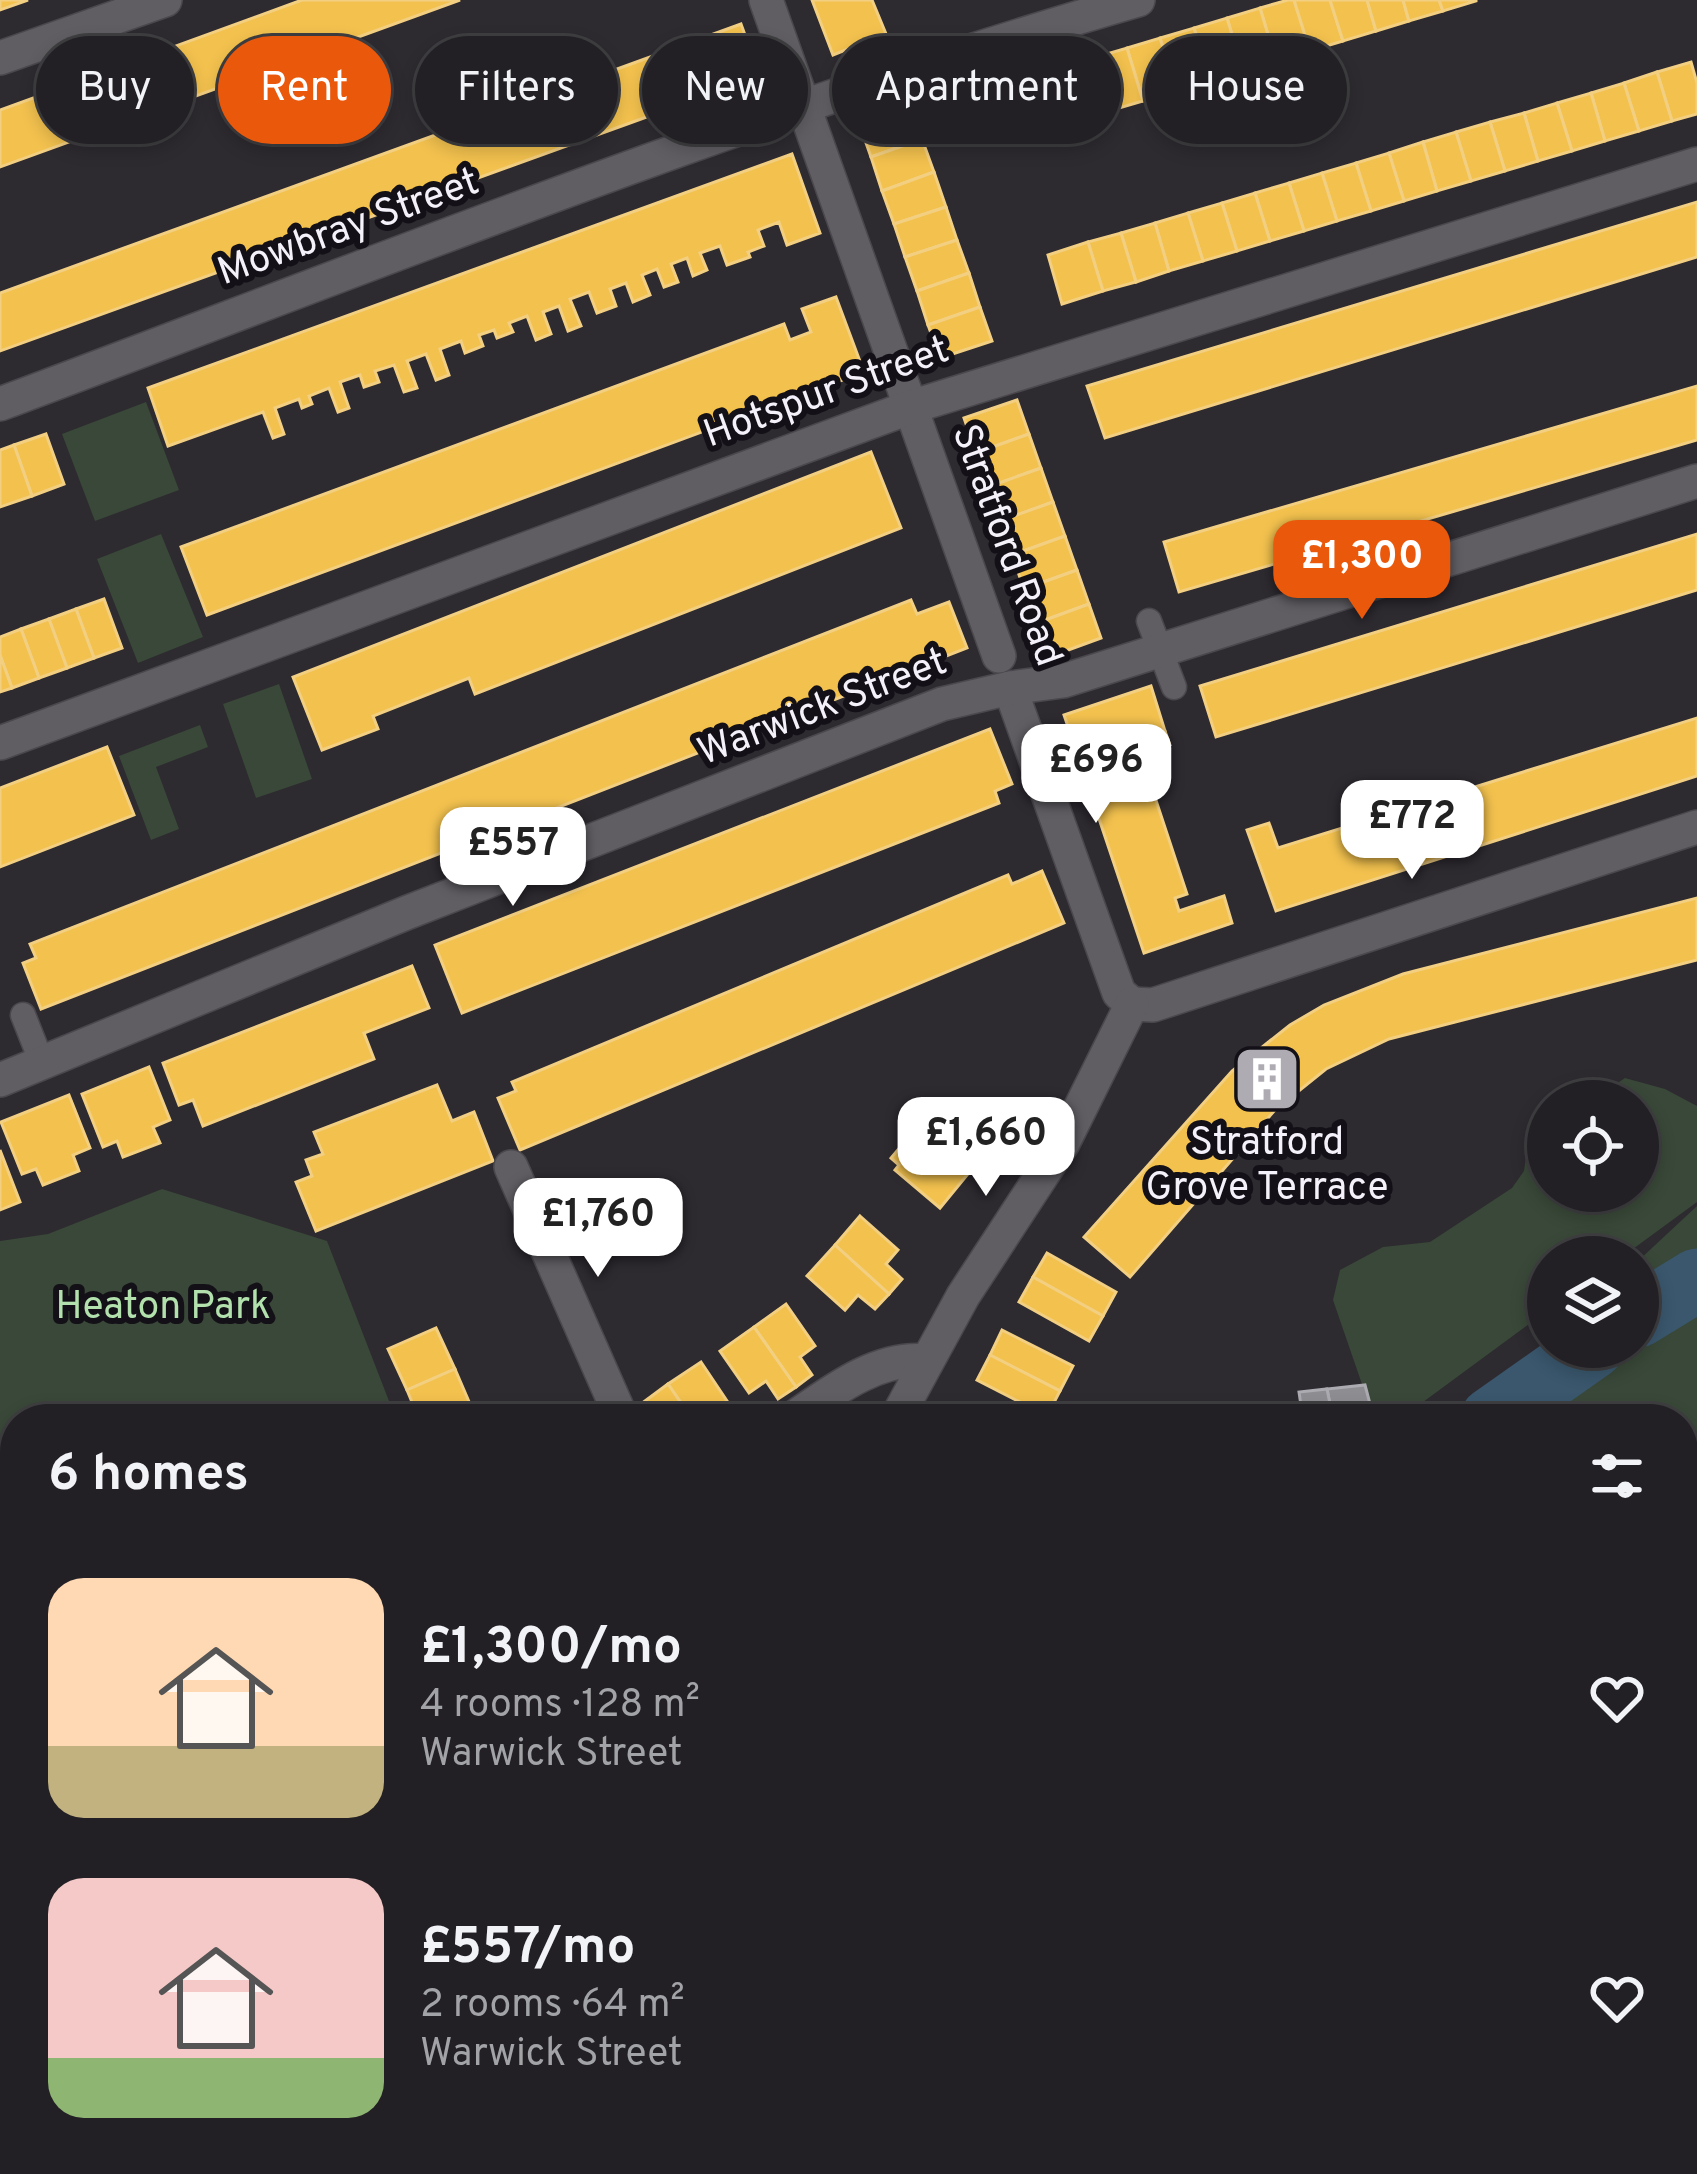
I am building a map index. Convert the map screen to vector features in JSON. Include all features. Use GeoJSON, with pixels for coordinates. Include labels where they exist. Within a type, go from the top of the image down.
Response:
{"type":"FeatureCollection","features":[{"type":"Feature","properties":{"kind":"street"},"geometry":{"type":"LineString","coordinates":[[0,58],[165,0]]}},
{"type":"Feature","properties":{"kind":"street","name":"Stratford Road"},"geometry":{"type":"LineString","coordinates":[[766,0],[779,36]]}},
{"type":"Feature","properties":{"kind":"street","name":"Mowbray Street"},"geometry":{"type":"LineString","coordinates":[[808,102],[1138,0]]}},
{"type":"Feature","properties":{"kind":"street","name":"Stratford Road"},"geometry":{"type":"LineString","coordinates":[[808,118],[1119,993],[1132,1004]]}},
{"type":"Feature","properties":{"kind":"street","name":"Mowbray Street"},"geometry":{"type":"LineString","coordinates":[[0,404],[696,144]]}},
{"type":"Feature","properties":{"kind":"street","name":"Hotspur Street"},"geometry":{"type":"LineString","coordinates":[[0,743],[911,406],[1697,164]]}},
{"type":"Feature","properties":{"kind":"street","name":"Warwick Street"},"geometry":{"type":"LineString","coordinates":[[0,1080],[406,913],[942,704],[1005,672],[1064,681],[1155,636],[1697,481]]}},
{"type":"Feature","properties":{"kind":"street"},"geometry":{"type":"LineString","coordinates":[[1155,636],[1174,687]]}},
{"type":"Feature","properties":{"kind":"street"},"geometry":{"type":"LineString","coordinates":[[904,1404],[963,1297],[1064,1143],[1132,1004],[1153,1005],[1697,827]]}},
{"type":"Feature","properties":{"kind":"street"},"geometry":{"type":"LineString","coordinates":[[23,1015],[42,1063]]}},
{"type":"Feature","properties":{"kind":"street"},"geometry":{"type":"LineString","coordinates":[[512,1167],[615,1404]]}},
{"type":"Feature","properties":{"kind":"street"},"geometry":{"type":"LineString","coordinates":[[818,1404],[879,1367],[926,1360]]}},
{"type":"Feature","properties":{"kind":"green space"},"geometry":{"type":"Polygon","coordinates":[[[146,402],[179,490],[95,521],[62,434],[146,402]]]}},
{"type":"Feature","properties":{"kind":"green space"},"geometry":{"type":"Polygon","coordinates":[[[161,534],[203,637],[138,663],[97,559],[161,534]]]}},
{"type":"Feature","properties":{"kind":"green space"},"geometry":{"type":"Polygon","coordinates":[[[279,684],[312,779],[256,798],[223,704],[279,684]]]}},
{"type":"Feature","properties":{"kind":"green space"},"geometry":{"type":"Polygon","coordinates":[[[200,725],[208,747],[156,767],[179,829],[151,840],[119,756],[200,725]]]}},
{"type":"Feature","properties":{"kind":"green space"},"geometry":{"type":"Polygon","coordinates":[[[1659,1087],[1697,1106],[1697,1202],[1651,1236],[1527,1236],[1527,1325],[1420,1404],[1369,1404],[1333,1300],[1340,1270],[1383,1247],[1430,1242],[1512,1188],[1524,1171],[1527,1150],[1527,1212],[1659,1212],[1659,1087]]]}},
{"type":"Feature","properties":{"kind":"green space","name":"Heaton Park"},"geometry":{"type":"Polygon","coordinates":[[[162,1189],[327,1241],[390,1404],[0,1404],[0,1241],[48,1234],[162,1189]]]}},
{"type":"Feature","properties":{"kind":"green space"},"geometry":{"type":"Polygon","coordinates":[[[1697,1206],[1697,1404],[1476,1404],[1527,1360],[1527,1368],[1659,1368],[1659,1241],[1697,1206]]]}},
{"type":"Feature","properties":{"kind":"building: Homes"},"geometry":{"type":"Polygon","coordinates":[[[0,0],[28,0],[0,10],[0,0]]]}},
{"type":"Feature","properties":{"kind":"building: Homes"},"geometry":{"type":"Polygon","coordinates":[[[302,0],[460,0],[361,36],[218,36],[218,88],[194,97],[194,39],[302,0]]]}},
{"type":"Feature","properties":{"kind":"building: Homes"},"geometry":{"type":"Polygon","coordinates":[[[812,0],[872,0],[886,34],[832,36],[832,52],[812,0]]]}},
{"type":"Feature","properties":{"kind":"building: Homes"},"geometry":{"type":"Polygon","coordinates":[[[1294,0],[1305,36],[1268,36],[1260,8],[1294,0]]]}},
{"type":"Feature","properties":{"kind":"building: Homes"},"geometry":{"type":"Polygon","coordinates":[[[1294,0],[1330,0],[1341,36],[1305,36],[1294,0]]]}},
{"type":"Feature","properties":{"kind":"building: Homes"},"geometry":{"type":"Polygon","coordinates":[[[1330,0],[1367,0],[1376,31],[1347,40],[1341,36],[1330,0]]]}},
{"type":"Feature","properties":{"kind":"building: Homes"},"geometry":{"type":"Polygon","coordinates":[[[1367,0],[1403,0],[1409,21],[1376,31],[1367,0]]]}},
{"type":"Feature","properties":{"kind":"building: Homes"},"geometry":{"type":"Polygon","coordinates":[[[1403,0],[1439,0],[1443,11],[1409,21],[1403,0]]]}},
{"type":"Feature","properties":{"kind":"building: Homes"},"geometry":{"type":"Polygon","coordinates":[[[1439,0],[1476,0],[1476,1],[1443,11],[1439,0]]]}},
{"type":"Feature","properties":{"kind":"building: Homes"},"geometry":{"type":"Polygon","coordinates":[[[1260,8],[1268,36],[1232,36],[1227,18],[1260,8]]]}},
{"type":"Feature","properties":{"kind":"building: Homes"},"geometry":{"type":"Polygon","coordinates":[[[1227,18],[1232,36],[1196,36],[1194,28],[1227,18]]]}},
{"type":"Feature","properties":{"kind":"building: Homes"},"geometry":{"type":"Polygon","coordinates":[[[741,24],[745,36],[708,36],[741,24]]]}},
{"type":"Feature","properties":{"kind":"building: Homes"},"geometry":{"type":"Polygon","coordinates":[[[1194,28],[1196,36],[1167,36],[1194,28]]]}},
{"type":"Feature","properties":{"kind":"building: Homes"},"geometry":{"type":"Polygon","coordinates":[[[1145,43],[1145,100],[1143,101],[1127,48],[1145,43]]]}},
{"type":"Feature","properties":{"kind":"building: Homes"},"geometry":{"type":"Polygon","coordinates":[[[1127,48],[1143,101],[1121,107],[1121,50],[1127,48]]]}},
{"type":"Feature","properties":{"kind":"building: Homes"},"geometry":{"type":"Polygon","coordinates":[[[642,60],[642,119],[618,127],[618,69],[642,60]]]}},
{"type":"Feature","properties":{"kind":"building: Homes"},"geometry":{"type":"Polygon","coordinates":[[[1691,62],[1697,114],[1672,121],[1657,72],[1691,62]]]}},
{"type":"Feature","properties":{"kind":"building: Homes"},"geometry":{"type":"Polygon","coordinates":[[[1657,72],[1672,121],[1639,131],[1624,83],[1657,72]]]}},
{"type":"Feature","properties":{"kind":"building: Homes"},"geometry":{"type":"Polygon","coordinates":[[[1624,83],[1639,131],[1605,141],[1591,93],[1624,83]]]}},
{"type":"Feature","properties":{"kind":"building: Homes"},"geometry":{"type":"Polygon","coordinates":[[[1591,93],[1605,141],[1572,151],[1557,103],[1591,93]]]}},
{"type":"Feature","properties":{"kind":"building: Homes"},"geometry":{"type":"Polygon","coordinates":[[[36,97],[36,144],[63,144],[0,167],[0,110],[36,97]]]}},
{"type":"Feature","properties":{"kind":"building: Homes"},"geometry":{"type":"Polygon","coordinates":[[[1557,103],[1572,151],[1538,161],[1524,113],[1557,103]]]}},
{"type":"Feature","properties":{"kind":"building: Homes"},"geometry":{"type":"Polygon","coordinates":[[[1524,113],[1538,161],[1505,171],[1490,122],[1524,113]]]}},
{"type":"Feature","properties":{"kind":"building: Homes"},"geometry":{"type":"Polygon","coordinates":[[[1490,122],[1505,171],[1471,181],[1456,132],[1490,122]]]}},
{"type":"Feature","properties":{"kind":"building: Homes"},"geometry":{"type":"Polygon","coordinates":[[[1456,132],[1471,181],[1437,191],[1423,142],[1456,132]]]}},
{"type":"Feature","properties":{"kind":"building: Homes"},"geometry":{"type":"Polygon","coordinates":[[[415,142],[572,144],[0,351],[0,293],[415,142]]]}},
{"type":"Feature","properties":{"kind":"building: Homes"},"geometry":{"type":"Polygon","coordinates":[[[1423,142],[1437,191],[1404,201],[1389,153],[1423,142]]]}},
{"type":"Feature","properties":{"kind":"building: Homes"},"geometry":{"type":"Polygon","coordinates":[[[866,144],[908,144],[871,157],[866,144]]]}},
{"type":"Feature","properties":{"kind":"building: Homes"},"geometry":{"type":"Polygon","coordinates":[[[908,144],[924,144],[934,172],[882,191],[871,157],[908,144]]]}},
{"type":"Feature","properties":{"kind":"building: Homes"},"geometry":{"type":"Polygon","coordinates":[[[1389,153],[1404,201],[1371,211],[1356,163],[1389,153]]]}},
{"type":"Feature","properties":{"kind":"building: Homes"},"geometry":{"type":"Polygon","coordinates":[[[792,154],[820,233],[787,245],[779,222],[758,230],[764,246],[748,252],[750,257],[727,265],[720,246],[700,253],[707,270],[693,276],[687,258],[671,264],[678,282],[664,287],[657,269],[642,275],[650,295],[633,302],[626,283],[610,289],[616,306],[597,313],[589,292],[570,299],[581,326],[568,331],[559,306],[543,312],[551,334],[536,340],[527,316],[509,323],[513,332],[497,338],[494,330],[479,335],[483,346],[465,353],[461,341],[440,349],[449,375],[436,380],[426,354],[407,361],[417,388],[404,392],[394,365],[375,371],[379,382],[364,387],[360,375],[340,382],[349,408],[338,412],[329,388],[309,396],[312,404],[302,408],[299,399],[275,408],[284,434],[273,438],[263,412],[168,446],[148,388],[792,154]]]}},
{"type":"Feature","properties":{"kind":"building: Homes"},"geometry":{"type":"Polygon","coordinates":[[[1356,163],[1371,211],[1337,221],[1322,173],[1356,163]]]}},
{"type":"Feature","properties":{"kind":"building: Homes"},"geometry":{"type":"Polygon","coordinates":[[[934,172],[946,207],[894,224],[882,191],[934,172]]]}},
{"type":"Feature","properties":{"kind":"building: Homes"},"geometry":{"type":"Polygon","coordinates":[[[1322,173],[1337,221],[1304,231],[1289,183],[1322,173]]]}},
{"type":"Feature","properties":{"kind":"building: Homes"},"geometry":{"type":"Polygon","coordinates":[[[1289,183],[1304,231],[1270,241],[1255,193],[1289,183]]]}},
{"type":"Feature","properties":{"kind":"building: Homes"},"geometry":{"type":"Polygon","coordinates":[[[1255,193],[1270,241],[1237,251],[1222,203],[1255,193]]]}},
{"type":"Feature","properties":{"kind":"building: Homes"},"geometry":{"type":"Polygon","coordinates":[[[1697,202],[1697,257],[1105,438],[1087,386],[1697,202]]]}},
{"type":"Feature","properties":{"kind":"building: Homes"},"geometry":{"type":"Polygon","coordinates":[[[1222,203],[1237,251],[1203,261],[1188,213],[1222,203]]]}},
{"type":"Feature","properties":{"kind":"building: Homes"},"geometry":{"type":"Polygon","coordinates":[[[946,207],[957,240],[905,257],[894,224],[946,207]]]}},
{"type":"Feature","properties":{"kind":"building: Homes"},"geometry":{"type":"Polygon","coordinates":[[[1188,213],[1203,261],[1169,271],[1155,223],[1188,213]]]}},
{"type":"Feature","properties":{"kind":"building: Homes"},"geometry":{"type":"Polygon","coordinates":[[[1155,223],[1169,271],[1136,282],[1121,233],[1155,223]]]}},
{"type":"Feature","properties":{"kind":"building: Homes"},"geometry":{"type":"Polygon","coordinates":[[[1121,233],[1136,282],[1103,291],[1088,242],[1121,233]]]}},
{"type":"Feature","properties":{"kind":"building: Homes"},"geometry":{"type":"Polygon","coordinates":[[[957,240],[969,273],[917,291],[905,257],[957,240]]]}},
{"type":"Feature","properties":{"kind":"building: Homes"},"geometry":{"type":"Polygon","coordinates":[[[1088,242],[1103,291],[1062,304],[1048,255],[1088,242]]]}},
{"type":"Feature","properties":{"kind":"building: Homes"},"geometry":{"type":"Polygon","coordinates":[[[969,273],[980,307],[928,325],[917,291],[969,273]]]}},
{"type":"Feature","properties":{"kind":"building: Homes"},"geometry":{"type":"Polygon","coordinates":[[[836,297],[864,372],[207,615],[181,547],[784,324],[790,340],[811,332],[802,309],[836,297]]]}},
{"type":"Feature","properties":{"kind":"building: Homes"},"geometry":{"type":"Polygon","coordinates":[[[980,307],[992,341],[940,358],[928,325],[980,307]]]}},
{"type":"Feature","properties":{"kind":"building: Homes"},"geometry":{"type":"Polygon","coordinates":[[[1697,386],[1697,440],[1179,592],[1164,542],[1697,386]]]}},
{"type":"Feature","properties":{"kind":"building: Homes"},"geometry":{"type":"Polygon","coordinates":[[[1017,400],[1029,434],[976,453],[964,418],[1017,400]]]}},
{"type":"Feature","properties":{"kind":"building: Homes"},"geometry":{"type":"Polygon","coordinates":[[[46,434],[64,484],[32,496],[14,445],[46,434]]]}},
{"type":"Feature","properties":{"kind":"building: Homes"},"geometry":{"type":"Polygon","coordinates":[[[1029,434],[1041,468],[988,487],[976,453],[1029,434]]]}},
{"type":"Feature","properties":{"kind":"building: Homes"},"geometry":{"type":"Polygon","coordinates":[[[14,445],[32,496],[0,507],[0,450],[14,445]]]}},
{"type":"Feature","properties":{"kind":"building: Homes"},"geometry":{"type":"Polygon","coordinates":[[[871,452],[901,528],[475,694],[469,678],[373,716],[378,729],[322,750],[293,677],[871,452]]]}},
{"type":"Feature","properties":{"kind":"building: Homes"},"geometry":{"type":"Polygon","coordinates":[[[1041,468],[1053,502],[1000,521],[988,487],[1041,468]]]}},
{"type":"Feature","properties":{"kind":"building: Homes"},"geometry":{"type":"Polygon","coordinates":[[[1053,502],[1065,536],[1012,555],[1000,521],[1053,502]]]}},
{"type":"Feature","properties":{"kind":"building: Homes"},"geometry":{"type":"Polygon","coordinates":[[[1697,534],[1697,590],[1216,737],[1200,686],[1697,534]]]}},
{"type":"Feature","properties":{"kind":"building: Homes"},"geometry":{"type":"Polygon","coordinates":[[[1065,536],[1077,570],[1024,589],[1012,555],[1065,536]]]}},
{"type":"Feature","properties":{"kind":"building: Homes"},"geometry":{"type":"Polygon","coordinates":[[[1077,570],[1089,604],[1037,623],[1024,589],[1077,570]]]}},
{"type":"Feature","properties":{"kind":"building: Homes"},"geometry":{"type":"Polygon","coordinates":[[[104,599],[122,648],[94,658],[76,609],[104,599]]]}},
{"type":"Feature","properties":{"kind":"building: Homes"},"geometry":{"type":"Polygon","coordinates":[[[911,600],[917,614],[949,602],[967,648],[41,1009],[23,963],[36,958],[30,944],[911,600]]]}},
{"type":"Feature","properties":{"kind":"building: Homes"},"geometry":{"type":"Polygon","coordinates":[[[1089,604],[1101,638],[1049,657],[1037,623],[1089,604]]]}},
{"type":"Feature","properties":{"kind":"building: Homes"},"geometry":{"type":"Polygon","coordinates":[[[76,609],[94,658],[67,668],[49,619],[76,609]]]}},
{"type":"Feature","properties":{"kind":"building: Homes"},"geometry":{"type":"Polygon","coordinates":[[[49,619],[67,668],[39,678],[21,629],[49,619]]]}},
{"type":"Feature","properties":{"kind":"building: Homes"},"geometry":{"type":"Polygon","coordinates":[[[21,629],[39,678],[12,688],[0,655],[0,637],[21,629]]]}},
{"type":"Feature","properties":{"kind":"building: Homes"},"geometry":{"type":"Polygon","coordinates":[[[0,655],[12,688],[0,692],[0,655]]]}},
{"type":"Feature","properties":{"kind":"building: Homes"},"geometry":{"type":"Polygon","coordinates":[[[1151,686],[1165,731],[1079,759],[1064,715],[1151,686]]]}},
{"type":"Feature","properties":{"kind":"building: Homes"},"geometry":{"type":"Polygon","coordinates":[[[1697,718],[1697,776],[1276,911],[1247,830],[1269,823],[1278,848],[1697,718]]]}},
{"type":"Feature","properties":{"kind":"building: Homes"},"geometry":{"type":"Polygon","coordinates":[[[990,729],[1012,784],[995,791],[999,803],[462,1013],[435,945],[990,729]]]}},
{"type":"Feature","properties":{"kind":"building: Homes"},"geometry":{"type":"Polygon","coordinates":[[[1165,731],[1170,745],[1141,755],[1187,894],[1175,898],[1179,911],[1224,896],[1232,923],[1144,953],[1079,759],[1165,731]]]}},
{"type":"Feature","properties":{"kind":"building: Homes"},"geometry":{"type":"Polygon","coordinates":[[[107,747],[134,815],[0,867],[0,788],[107,747]]]}},
{"type":"Feature","properties":{"kind":"building: Homes"},"geometry":{"type":"Polygon","coordinates":[[[1042,871],[1064,923],[520,1150],[498,1098],[516,1091],[512,1082],[1008,875],[1012,884],[1042,871]]]}},
{"type":"Feature","properties":{"kind":"building: Homes","name":"Stratford Grove Terrace"},"geometry":{"type":"Polygon","coordinates":[[[1697,898],[1697,960],[1389,1039],[1326,1069],[1275,1110],[1130,1277],[1084,1237],[1232,1071],[1324,1005],[1403,974],[1697,898]]]}},
{"type":"Feature","properties":{"kind":"building: Homes"},"geometry":{"type":"Polygon","coordinates":[[[412,966],[429,1008],[364,1033],[374,1059],[203,1126],[193,1100],[179,1105],[163,1063],[412,966]]]}},
{"type":"Feature","properties":{"kind":"building: Homes"},"geometry":{"type":"Polygon","coordinates":[[[149,1067],[170,1120],[153,1127],[160,1143],[123,1157],[117,1141],[103,1147],[82,1094],[149,1067]]]}},
{"type":"Feature","properties":{"kind":"building: Homes"},"geometry":{"type":"Polygon","coordinates":[[[437,1085],[452,1121],[474,1112],[493,1161],[316,1231],[296,1182],[312,1176],[306,1160],[323,1154],[314,1132],[437,1085]]]}},
{"type":"Feature","properties":{"kind":"building: Homes"},"geometry":{"type":"Polygon","coordinates":[[[69,1095],[90,1148],[73,1155],[79,1171],[43,1185],[36,1169],[22,1174],[1,1122],[69,1095]]]}},
{"type":"Feature","properties":{"kind":"building: Homes"},"geometry":{"type":"Polygon","coordinates":[[[917,1127],[972,1169],[940,1208],[895,1170],[899,1165],[891,1158],[917,1127]]]}},
{"type":"Feature","properties":{"kind":"building: Homes"},"geometry":{"type":"Polygon","coordinates":[[[0,1150],[20,1202],[0,1210],[0,1150]]]}},
{"type":"Feature","properties":{"kind":"building: Homes"},"geometry":{"type":"Polygon","coordinates":[[[860,1216],[898,1250],[886,1264],[902,1279],[889,1294],[835,1245],[860,1216]]]}},
{"type":"Feature","properties":{"kind":"building: Homes"},"geometry":{"type":"Polygon","coordinates":[[[835,1245],[889,1294],[875,1309],[858,1295],[845,1310],[807,1276],[835,1245]]]}},
{"type":"Feature","properties":{"kind":"building: Homes"},"geometry":{"type":"Polygon","coordinates":[[[1047,1253],[1116,1292],[1103,1316],[1033,1277],[1047,1253]]]}},
{"type":"Feature","properties":{"kind":"building: Homes"},"geometry":{"type":"Polygon","coordinates":[[[1033,1277],[1103,1316],[1089,1341],[1019,1302],[1033,1277]]]}},
{"type":"Feature","properties":{"kind":"building: Homes"},"geometry":{"type":"Polygon","coordinates":[[[786,1304],[815,1346],[800,1357],[812,1375],[796,1387],[754,1327],[786,1304]]]}},
{"type":"Feature","properties":{"kind":"building: Homes"},"geometry":{"type":"Polygon","coordinates":[[[754,1327],[796,1387],[778,1399],[766,1381],[749,1393],[720,1351],[754,1327]]]}},
{"type":"Feature","properties":{"kind":"building: Homes"},"geometry":{"type":"Polygon","coordinates":[[[436,1328],[455,1369],[407,1390],[388,1349],[436,1328]]]}},
{"type":"Feature","properties":{"kind":"building: Homes"},"geometry":{"type":"Polygon","coordinates":[[[1002,1330],[1073,1366],[1060,1391],[990,1355],[1002,1330]]]}},
{"type":"Feature","properties":{"kind":"building: Homes"},"geometry":{"type":"Polygon","coordinates":[[[990,1355],[1060,1391],[1053,1404],[1024,1404],[977,1380],[990,1355]]]}},
{"type":"Feature","properties":{"kind":"building: Homes"},"geometry":{"type":"Polygon","coordinates":[[[701,1362],[729,1404],[682,1404],[668,1384],[701,1362]]]}},
{"type":"Feature","properties":{"kind":"building: Homes"},"geometry":{"type":"Polygon","coordinates":[[[455,1369],[470,1404],[413,1404],[407,1390],[455,1369]]]}},
{"type":"Feature","properties":{"kind":"building: Homes"},"geometry":{"type":"Polygon","coordinates":[[[668,1384],[682,1404],[641,1404],[668,1384]]]}},
{"type":"Feature","properties":{"kind":"building: Industry"},"geometry":{"type":"Polygon","coordinates":[[[1365,1385],[1370,1404],[1330,1404],[1327,1389],[1365,1385]]]}},
{"type":"Feature","properties":{"kind":"building: Industry"},"geometry":{"type":"Polygon","coordinates":[[[1327,1389],[1330,1404],[1301,1404],[1299,1392],[1327,1389]]]}},
{"type":"Feature","properties":{"kind":"waterway"},"geometry":{"type":"LineString","coordinates":[[1659,1303],[1697,1280]]}},
{"type":"Feature","properties":{"kind":"waterway"},"geometry":{"type":"LineString","coordinates":[[1512,1404],[1563,1368]]}},
{"type":"Feature","properties":{"kind":"place","name":"Stratford Grove Terrace"},"geometry":{"type":"Point","coordinates":[1267,1079]}}]}
